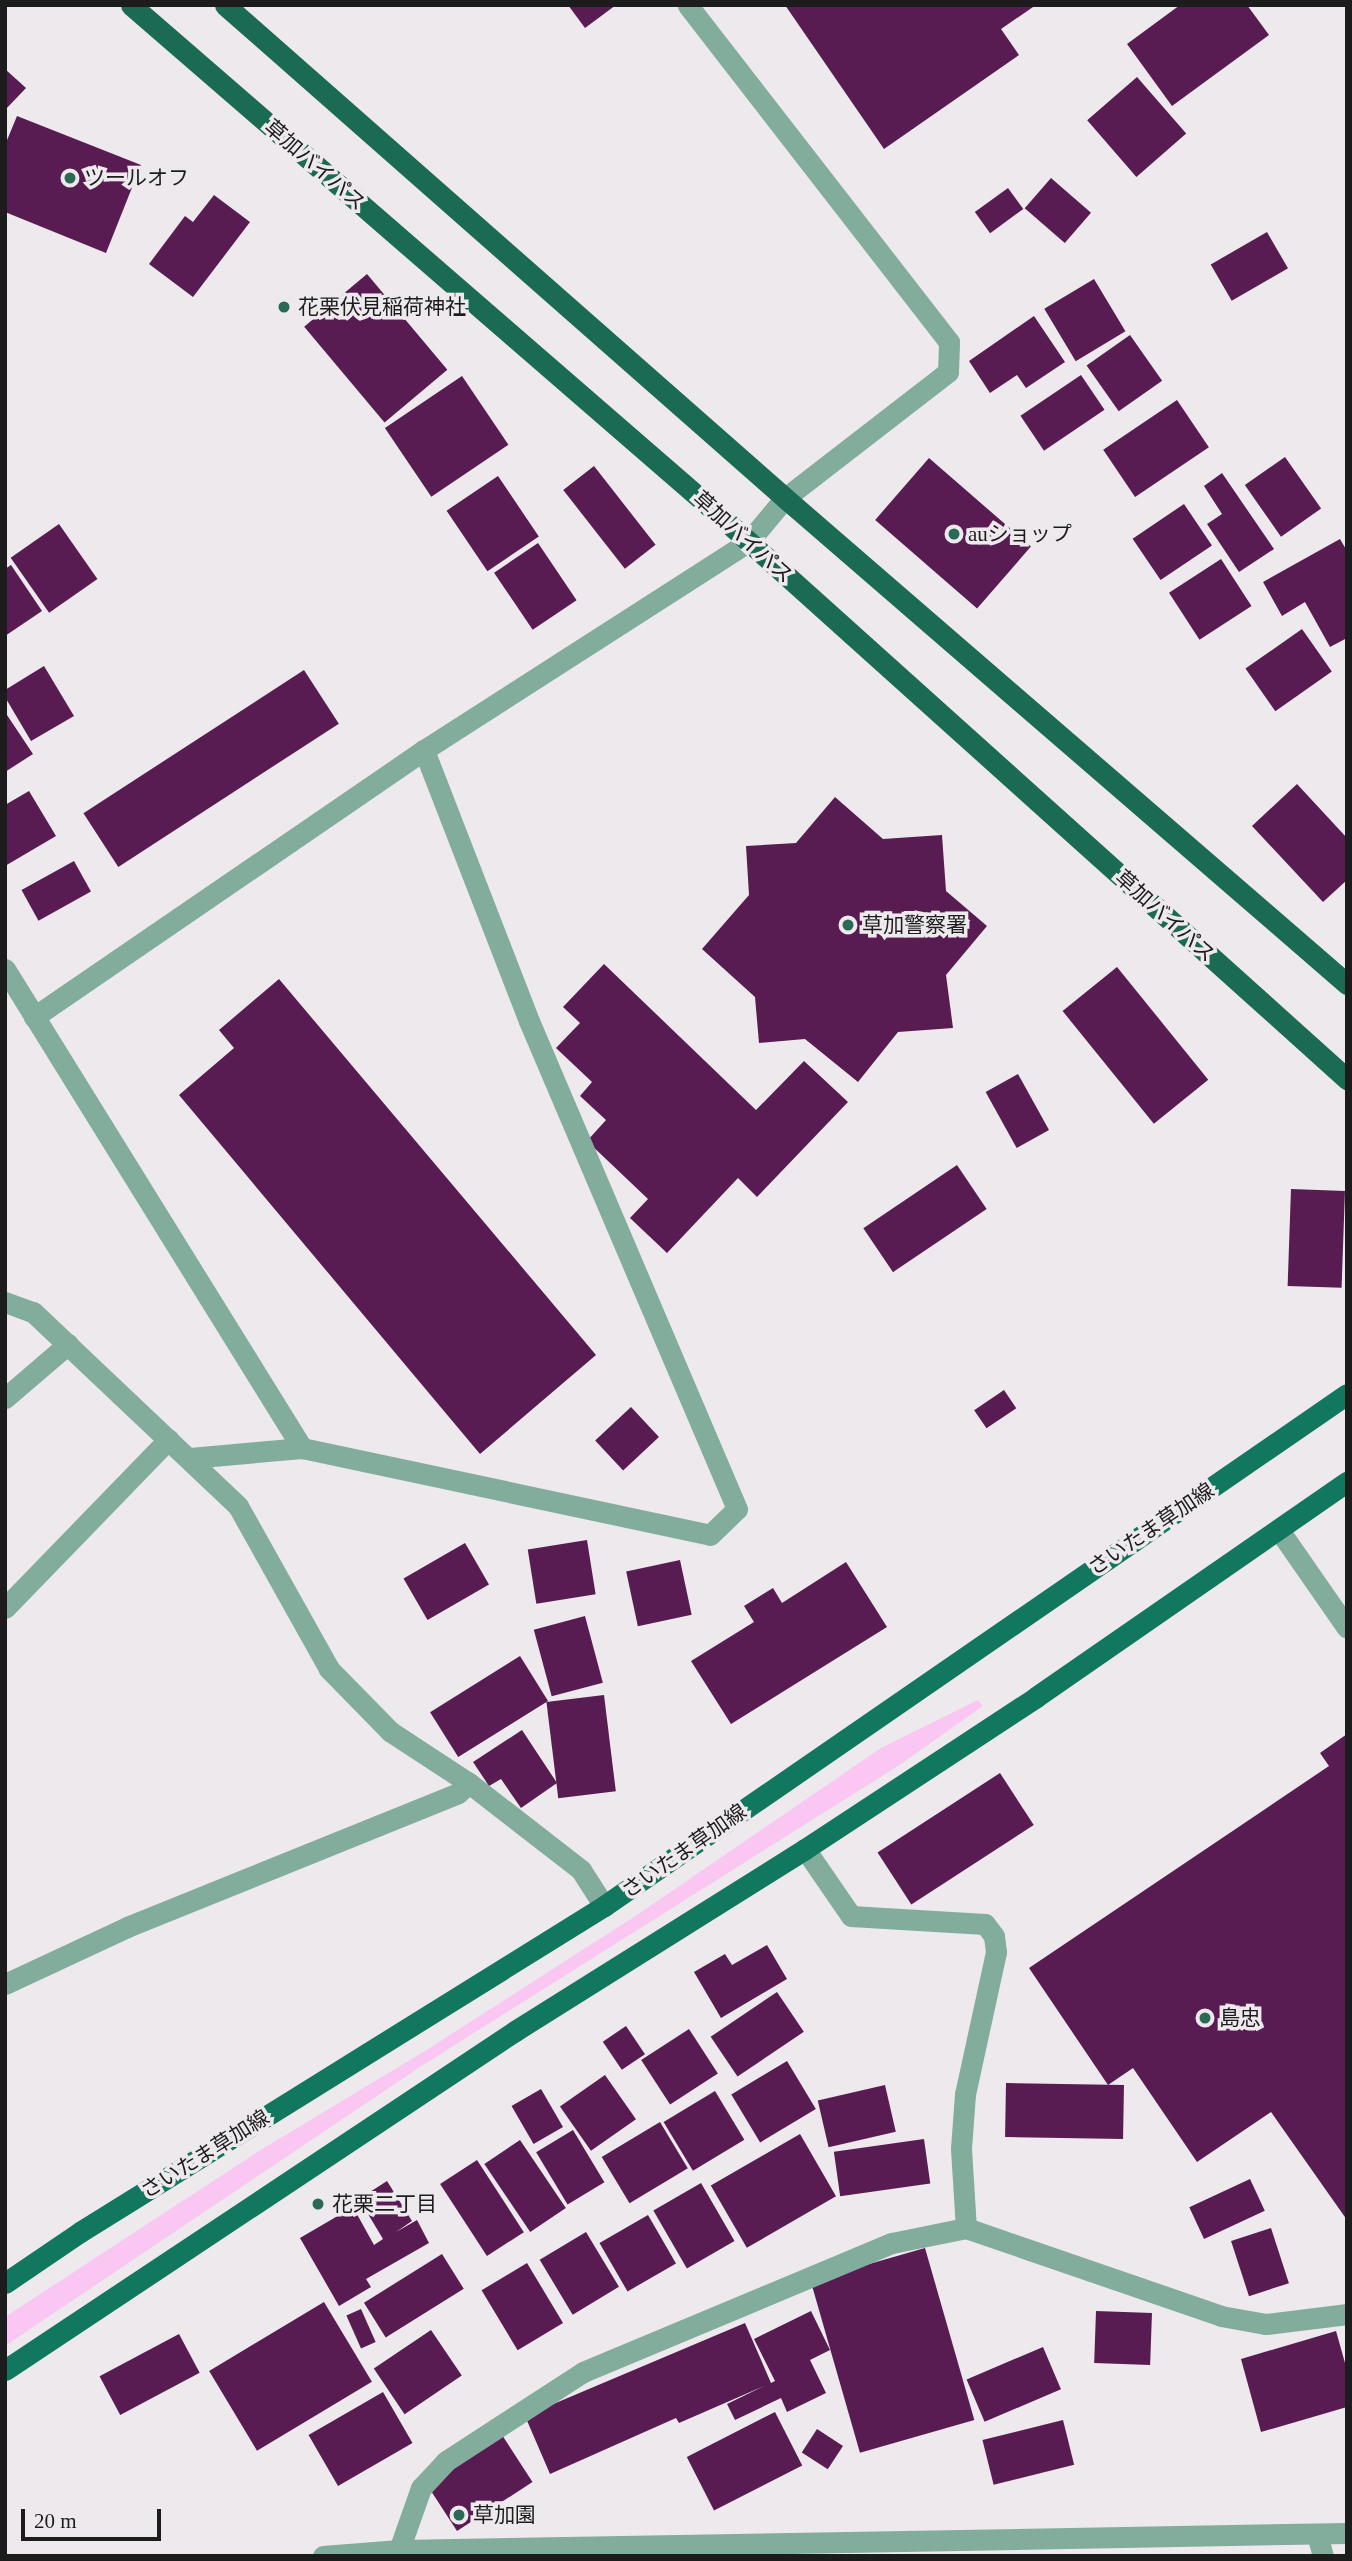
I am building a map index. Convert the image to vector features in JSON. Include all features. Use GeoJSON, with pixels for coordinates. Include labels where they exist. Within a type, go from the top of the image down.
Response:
{"type":"FeatureCollection","features":[{"type":"Feature","properties":{"kind":"highway","name":"草加バイパス"},"geometry":{"type":"LineString","coordinates":[[131,5],[748,541],[1347,1079]]}},
{"type":"Feature","properties":{"kind":"highway"},"geometry":{"type":"LineString","coordinates":[[225,5],[785,498],[1347,984]]}},
{"type":"Feature","properties":{"kind":"main road","name":"さいたま草加線"},"geometry":{"type":"LineString","coordinates":[[5,2283],[80,2232],[604,1906],[1347,1394]]}},
{"type":"Feature","properties":{"kind":"main road"},"geometry":{"type":"LineString","coordinates":[[5,2370],[515,2031],[805,1849],[1347,1482]]}},
{"type":"Feature","properties":{"kind":"street"},"geometry":{"type":"LineString","coordinates":[[34,1017],[424,750],[748,541],[785,498],[948,372],[949,342],[688,5]]}},
{"type":"Feature","properties":{"kind":"street"},"geometry":{"type":"LineString","coordinates":[[190,1458],[302,1448],[710,1535],[737,1508],[529,1021],[424,750]]}},
{"type":"Feature","properties":{"kind":"street"},"geometry":{"type":"LineString","coordinates":[[5,969],[302,1448]]}},
{"type":"Feature","properties":{"kind":"street"},"geometry":{"type":"LineString","coordinates":[[5,1302],[33,1312],[238,1506],[329,1669],[391,1732],[469,1783],[581,1870],[604,1906]]}},
{"type":"Feature","properties":{"kind":"street"},"geometry":{"type":"LineString","coordinates":[[5,1398],[68,1344]]}},
{"type":"Feature","properties":{"kind":"street"},"geometry":{"type":"LineString","coordinates":[[5,1608],[169,1439]]}},
{"type":"Feature","properties":{"kind":"street"},"geometry":{"type":"LineString","coordinates":[[1279,1530],[1347,1628]]}},
{"type":"Feature","properties":{"kind":"street"},"geometry":{"type":"LineString","coordinates":[[5,1984],[127,1927],[458,1793],[469,1783]]}},
{"type":"Feature","properties":{"kind":"street"},"geometry":{"type":"LineString","coordinates":[[805,1849],[851,1916],[985,1924],[993,1936],[996,1952],[965,2094],[961,2149],[966,2228]]}},
{"type":"Feature","properties":{"kind":"street"},"geometry":{"type":"LineString","coordinates":[[399,2550],[421,2488],[446,2461],[583,2372],[892,2243],[966,2228],[1221,2316],[1266,2324],[1347,2314]]}},
{"type":"Feature","properties":{"kind":"street"},"geometry":{"type":"LineString","coordinates":[[323,2556],[399,2550],[1347,2533]]}},
{"type":"Feature","properties":{"kind":"street"},"geometry":{"type":"LineString","coordinates":[[1317,2534],[1323,2556]]}},
{"type":"Feature","properties":{"kind":"shaded area"},"geometry":{"type":"Polygon","coordinates":[[[978,1700],[983,1706],[898,1766],[423,2065],[5,2346],[5,2317],[259,2151],[425,2051],[637,1915],[881,1748],[978,1700]]]}},
{"type":"Feature","properties":{"kind":"building"},"geometry":{"type":"Polygon","coordinates":[[[568,5],[616,5],[585,28],[568,5]]]}},
{"type":"Feature","properties":{"kind":"building"},"geometry":{"type":"Polygon","coordinates":[[[785,5],[1036,5],[1001,29],[1019,55],[884,149],[785,5]]]}},
{"type":"Feature","properties":{"kind":"building"},"geometry":{"type":"Polygon","coordinates":[[[1180,5],[1247,5],[1269,35],[1172,106],[1127,44],[1180,5]]]}},
{"type":"Feature","properties":{"kind":"building"},"geometry":{"type":"Polygon","coordinates":[[[5,69],[26,88],[5,110],[5,69]]]}},
{"type":"Feature","properties":{"kind":"building"},"geometry":{"type":"Polygon","coordinates":[[[1137,77],[1186,134],[1136,177],[1087,120],[1137,77]]]}},
{"type":"Feature","properties":{"kind":"building"},"geometry":{"type":"Polygon","coordinates":[[[17,116],[141,165],[106,253],[5,212],[5,145],[17,116]]]}},
{"type":"Feature","properties":{"kind":"building"},"geometry":{"type":"Polygon","coordinates":[[[1051,178],[1091,213],[1065,243],[1025,208],[1051,178]]]}},
{"type":"Feature","properties":{"kind":"building"},"geometry":{"type":"Polygon","coordinates":[[[1008,188],[1023,209],[990,233],[975,212],[1008,188]]]}},
{"type":"Feature","properties":{"kind":"building"},"geometry":{"type":"Polygon","coordinates":[[[214,195],[250,222],[193,297],[149,264],[185,216],[193,222],[214,195]]]}},
{"type":"Feature","properties":{"kind":"building"},"geometry":{"type":"Polygon","coordinates":[[[1267,232],[1288,268],[1232,301],[1211,264],[1267,232]]]}},
{"type":"Feature","properties":{"kind":"building"},"geometry":{"type":"Polygon","coordinates":[[[367,274],[447,370],[385,422],[304,327],[367,274]]]}},
{"type":"Feature","properties":{"kind":"building"},"geometry":{"type":"Polygon","coordinates":[[[1094,279],[1125,331],[1076,361],[1044,309],[1094,279]]]}},
{"type":"Feature","properties":{"kind":"building"},"geometry":{"type":"Polygon","coordinates":[[[1034,316],[1065,362],[1026,388],[1017,375],[990,393],[969,361],[1034,316]]]}},
{"type":"Feature","properties":{"kind":"building"},"geometry":{"type":"Polygon","coordinates":[[[1130,335],[1162,381],[1119,411],[1087,365],[1130,335]]]}},
{"type":"Feature","properties":{"kind":"building"},"geometry":{"type":"Polygon","coordinates":[[[1081,375],[1104,410],[1044,451],[1020,416],[1081,375]]]}},
{"type":"Feature","properties":{"kind":"building"},"geometry":{"type":"Polygon","coordinates":[[[462,376],[508,445],[431,497],[385,428],[462,376]]]}},
{"type":"Feature","properties":{"kind":"building"},"geometry":{"type":"Polygon","coordinates":[[[1177,400],[1209,447],[1135,497],[1103,450],[1177,400]]]}},
{"type":"Feature","properties":{"kind":"building"},"geometry":{"type":"Polygon","coordinates":[[[1285,457],[1321,509],[1281,537],[1245,485],[1285,457]]]}},
{"type":"Feature","properties":{"kind":"building","name":"auショップ"},"geometry":{"type":"Polygon","coordinates":[[[929,458],[1031,547],[977,608],[875,520],[929,458]]]}},
{"type":"Feature","properties":{"kind":"building"},"geometry":{"type":"Polygon","coordinates":[[[594,466],[656,545],[625,569],[563,490],[594,466]]]}},
{"type":"Feature","properties":{"kind":"building"},"geometry":{"type":"Polygon","coordinates":[[[1222,473],[1274,549],[1239,572],[1207,524],[1222,514],[1204,486],[1222,473]]]}},
{"type":"Feature","properties":{"kind":"building"},"geometry":{"type":"Polygon","coordinates":[[[498,476],[539,537],[487,571],[447,511],[498,476]]]}},
{"type":"Feature","properties":{"kind":"building"},"geometry":{"type":"Polygon","coordinates":[[[1184,504],[1212,545],[1161,580],[1133,539],[1184,504]]]}},
{"type":"Feature","properties":{"kind":"building"},"geometry":{"type":"Polygon","coordinates":[[[59,524],[97,579],[49,613],[11,558],[59,524]]]}},
{"type":"Feature","properties":{"kind":"building"},"geometry":{"type":"Polygon","coordinates":[[[1340,539],[1347,551],[1347,638],[1330,647],[1305,602],[1282,616],[1263,582],[1340,539]]]}},
{"type":"Feature","properties":{"kind":"building"},"geometry":{"type":"Polygon","coordinates":[[[538,543],[577,600],[533,630],[494,573],[538,543]]]}},
{"type":"Feature","properties":{"kind":"building"},"geometry":{"type":"Polygon","coordinates":[[[1221,559],[1251,606],[1200,640],[1169,593],[1221,559]]]}},
{"type":"Feature","properties":{"kind":"building"},"geometry":{"type":"Polygon","coordinates":[[[11,565],[42,611],[5,636],[5,569],[11,565]]]}},
{"type":"Feature","properties":{"kind":"building"},"geometry":{"type":"Polygon","coordinates":[[[1302,629],[1332,672],[1275,711],[1245,669],[1302,629]]]}},
{"type":"Feature","properties":{"kind":"building"},"geometry":{"type":"Polygon","coordinates":[[[44,666],[74,716],[31,741],[5,697],[5,690],[44,666]]]}},
{"type":"Feature","properties":{"kind":"building"},"geometry":{"type":"Polygon","coordinates":[[[304,670],[339,724],[118,867],[83,813],[304,670]]]}},
{"type":"Feature","properties":{"kind":"building"},"geometry":{"type":"Polygon","coordinates":[[[5,712],[33,754],[5,772],[5,712]]]}},
{"type":"Feature","properties":{"kind":"building"},"geometry":{"type":"Polygon","coordinates":[[[1297,784],[1347,838],[1347,880],[1323,902],[1252,826],[1297,784]]]}},
{"type":"Feature","properties":{"kind":"building"},"geometry":{"type":"Polygon","coordinates":[[[29,791],[56,836],[5,866],[5,805],[29,791]]]}},
{"type":"Feature","properties":{"kind":"building"},"geometry":{"type":"Polygon","coordinates":[[[835,797],[883,839],[942,835],[946,891],[987,926],[946,975],[953,1028],[898,1032],[858,1082],[805,1039],[759,1043],[755,997],[702,949],[749,895],[746,846],[796,843],[835,797]]]}},
{"type":"Feature","properties":{"kind":"building"},"geometry":{"type":"Polygon","coordinates":[[[74,861],[91,892],[38,921],[22,890],[74,861]]]}},
{"type":"Feature","properties":{"kind":"building"},"geometry":{"type":"Polygon","coordinates":[[[604,964],[756,1110],[804,1061],[848,1102],[757,1197],[738,1178],[667,1253],[630,1218],[648,1199],[587,1141],[606,1120],[580,1096],[592,1082],[556,1048],[580,1023],[563,1007],[604,964]]]}},
{"type":"Feature","properties":{"kind":"building"},"geometry":{"type":"Polygon","coordinates":[[[1117,967],[1208,1080],[1154,1124],[1063,1011],[1117,967]]]}},
{"type":"Feature","properties":{"kind":"building"},"geometry":{"type":"Polygon","coordinates":[[[279,979],[596,1355],[480,1454],[179,1095],[234,1048],[219,1030],[279,979]]]}},
{"type":"Feature","properties":{"kind":"building"},"geometry":{"type":"Polygon","coordinates":[[[1018,1074],[1049,1130],[1017,1148],[986,1092],[1018,1074]]]}},
{"type":"Feature","properties":{"kind":"building"},"geometry":{"type":"Polygon","coordinates":[[[957,1165],[987,1209],[893,1272],[863,1228],[957,1165]]]}},
{"type":"Feature","properties":{"kind":"building"},"geometry":{"type":"Polygon","coordinates":[[[1291,1189],[1345,1191],[1342,1288],[1288,1286],[1291,1189]]]}},
{"type":"Feature","properties":{"kind":"building"},"geometry":{"type":"Polygon","coordinates":[[[1004,1390],[1016,1408],[986,1428],[974,1410],[1004,1390]]]}},
{"type":"Feature","properties":{"kind":"building"},"geometry":{"type":"Polygon","coordinates":[[[631,1407],[659,1437],[623,1470],[595,1440],[631,1407]]]}},
{"type":"Feature","properties":{"kind":"building"},"geometry":{"type":"Polygon","coordinates":[[[587,1540],[596,1594],[536,1604],[528,1549],[587,1540]]]}},
{"type":"Feature","properties":{"kind":"building"},"geometry":{"type":"Polygon","coordinates":[[[465,1543],[489,1585],[428,1620],[404,1578],[465,1543]]]}},
{"type":"Feature","properties":{"kind":"building"},"geometry":{"type":"Polygon","coordinates":[[[680,1560],[692,1615],[638,1626],[626,1571],[680,1560]]]}},
{"type":"Feature","properties":{"kind":"building"},"geometry":{"type":"Polygon","coordinates":[[[846,1562],[887,1627],[731,1724],[691,1661],[754,1622],[744,1606],[773,1588],[782,1603],[846,1562]]]}},
{"type":"Feature","properties":{"kind":"building"},"geometry":{"type":"Polygon","coordinates":[[[585,1616],[603,1683],[552,1696],[534,1630],[585,1616]]]}},
{"type":"Feature","properties":{"kind":"building"},"geometry":{"type":"Polygon","coordinates":[[[520,1656],[548,1701],[458,1757],[430,1712],[520,1656]]]}},
{"type":"Feature","properties":{"kind":"building"},"geometry":{"type":"Polygon","coordinates":[[[604,1695],[616,1791],[558,1798],[546,1702],[604,1695]]]}},
{"type":"Feature","properties":{"kind":"building"},"geometry":{"type":"Polygon","coordinates":[[[522,1730],[557,1783],[521,1808],[501,1779],[489,1786],[473,1762],[522,1730]]]}},
{"type":"Feature","properties":{"kind":"building","name":"島忠"},"geometry":{"type":"Polygon","coordinates":[[[1347,1734],[1347,2220],[1271,2112],[1197,2162],[1133,2068],[1108,2085],[1029,1968],[1329,1766],[1320,1753],[1347,1734]]]}},
{"type":"Feature","properties":{"kind":"building"},"geometry":{"type":"Polygon","coordinates":[[[1000,1773],[1034,1825],[911,1905],[878,1853],[1000,1773]]]}},
{"type":"Feature","properties":{"kind":"building"},"geometry":{"type":"Polygon","coordinates":[[[767,1945],[787,1979],[721,2018],[694,1972],[725,1954],[732,1965],[767,1945]]]}},
{"type":"Feature","properties":{"kind":"building"},"geometry":{"type":"Polygon","coordinates":[[[777,1992],[804,2032],[738,2077],[711,2037],[777,1992]]]}},
{"type":"Feature","properties":{"kind":"building"},"geometry":{"type":"Polygon","coordinates":[[[626,2026],[645,2054],[622,2070],[603,2042],[626,2026]]]}},
{"type":"Feature","properties":{"kind":"building"},"geometry":{"type":"Polygon","coordinates":[[[689,2029],[718,2073],[670,2104],[641,2060],[689,2029]]]}},
{"type":"Feature","properties":{"kind":"building"},"geometry":{"type":"Polygon","coordinates":[[[787,2061],[816,2109],[760,2142],[731,2094],[787,2061]]]}},
{"type":"Feature","properties":{"kind":"building"},"geometry":{"type":"Polygon","coordinates":[[[605,2075],[636,2119],[591,2151],[560,2107],[605,2075]]]}},
{"type":"Feature","properties":{"kind":"building"},"geometry":{"type":"Polygon","coordinates":[[[1006,2083],[1124,2085],[1123,2139],[1005,2137],[1006,2083]]]}},
{"type":"Feature","properties":{"kind":"building"},"geometry":{"type":"Polygon","coordinates":[[[885,2085],[896,2132],[829,2147],[818,2101],[885,2085]]]}},
{"type":"Feature","properties":{"kind":"building"},"geometry":{"type":"Polygon","coordinates":[[[541,2089],[563,2127],[534,2144],[512,2106],[541,2089]]]}},
{"type":"Feature","properties":{"kind":"building"},"geometry":{"type":"Polygon","coordinates":[[[715,2091],[744,2140],[693,2171],[664,2122],[715,2091]]]}},
{"type":"Feature","properties":{"kind":"building"},"geometry":{"type":"Polygon","coordinates":[[[660,2122],[688,2168],[630,2203],[602,2157],[660,2122]]]}},
{"type":"Feature","properties":{"kind":"building"},"geometry":{"type":"Polygon","coordinates":[[[573,2130],[604,2182],[568,2204],[536,2152],[573,2130]]]}},
{"type":"Feature","properties":{"kind":"building"},"geometry":{"type":"Polygon","coordinates":[[[800,2134],[836,2196],[747,2248],[711,2186],[800,2134]]]}},
{"type":"Feature","properties":{"kind":"building"},"geometry":{"type":"Polygon","coordinates":[[[924,2139],[930,2184],[840,2196],[834,2152],[924,2139]]]}},
{"type":"Feature","properties":{"kind":"building"},"geometry":{"type":"Polygon","coordinates":[[[520,2140],[566,2208],[530,2232],[484,2164],[520,2140]]]}},
{"type":"Feature","properties":{"kind":"building"},"geometry":{"type":"Polygon","coordinates":[[[477,2160],[524,2232],[487,2256],[440,2184],[477,2160]]]}},
{"type":"Feature","properties":{"kind":"building"},"geometry":{"type":"Polygon","coordinates":[[[1250,2179],[1265,2211],[1204,2239],[1189,2207],[1250,2179]]]}},
{"type":"Feature","properties":{"kind":"building"},"geometry":{"type":"Polygon","coordinates":[[[387,2181],[412,2221],[396,2232],[417,2220],[429,2243],[366,2279],[371,2287],[339,2306],[300,2238],[353,2207],[374,2245],[383,2239],[359,2199],[387,2181]]]}},
{"type":"Feature","properties":{"kind":"building"},"geometry":{"type":"Polygon","coordinates":[[[701,2183],[734,2241],[687,2269],[653,2210],[701,2183]]]}},
{"type":"Feature","properties":{"kind":"building"},"geometry":{"type":"Polygon","coordinates":[[[648,2215],[676,2263],[628,2291],[600,2243],[648,2215]]]}},
{"type":"Feature","properties":{"kind":"building"},"geometry":{"type":"Polygon","coordinates":[[[1271,2228],[1289,2283],[1249,2296],[1231,2241],[1271,2228]]]}},
{"type":"Feature","properties":{"kind":"building"},"geometry":{"type":"Polygon","coordinates":[[[586,2232],[619,2287],[573,2315],[540,2260],[586,2232]]]}},
{"type":"Feature","properties":{"kind":"building"},"geometry":{"type":"Polygon","coordinates":[[[925,2248],[974,2420],[860,2453],[811,2281],[925,2248]]]}},
{"type":"Feature","properties":{"kind":"building"},"geometry":{"type":"Polygon","coordinates":[[[442,2254],[464,2289],[386,2338],[364,2303],[442,2254]]]}},
{"type":"Feature","properties":{"kind":"building"},"geometry":{"type":"Polygon","coordinates":[[[527,2263],[563,2323],[518,2350],[482,2290],[527,2263]]]}},
{"type":"Feature","properties":{"kind":"building"},"geometry":{"type":"Polygon","coordinates":[[[324,2302],[372,2382],[257,2451],[209,2371],[324,2302]]]}},
{"type":"Feature","properties":{"kind":"building"},"geometry":{"type":"Polygon","coordinates":[[[361,2309],[376,2342],[361,2348],[346,2316],[361,2309]]]}},
{"type":"Feature","properties":{"kind":"building"},"geometry":{"type":"Polygon","coordinates":[[[811,2311],[830,2350],[810,2360],[826,2393],[787,2412],[781,2398],[735,2420],[727,2404],[764,2386],[679,2423],[676,2418],[550,2474],[525,2416],[745,2323],[771,2383],[775,2381],[754,2339],[811,2311]]]}},
{"type":"Feature","properties":{"kind":"building"},"geometry":{"type":"Polygon","coordinates":[[[1096,2311],[1152,2313],[1150,2365],[1094,2363],[1096,2311]]]}},
{"type":"Feature","properties":{"kind":"building"},"geometry":{"type":"Polygon","coordinates":[[[431,2330],[462,2376],[405,2414],[374,2369],[431,2330]]]}},
{"type":"Feature","properties":{"kind":"building"},"geometry":{"type":"Polygon","coordinates":[[[1336,2331],[1347,2370],[1347,2407],[1261,2432],[1241,2359],[1336,2331]]]}},
{"type":"Feature","properties":{"kind":"building"},"geometry":{"type":"Polygon","coordinates":[[[179,2334],[200,2373],[120,2415],[100,2376],[179,2334]]]}},
{"type":"Feature","properties":{"kind":"building"},"geometry":{"type":"Polygon","coordinates":[[[1043,2347],[1061,2389],[985,2422],[967,2379],[1043,2347]]]}},
{"type":"Feature","properties":{"kind":"building"},"geometry":{"type":"Polygon","coordinates":[[[383,2392],[412,2443],[338,2486],[309,2435],[383,2392]]]}},
{"type":"Feature","properties":{"kind":"building"},"geometry":{"type":"Polygon","coordinates":[[[775,2412],[802,2465],[714,2510],[687,2457],[775,2412]]]}},
{"type":"Feature","properties":{"kind":"building"},"geometry":{"type":"Polygon","coordinates":[[[1063,2420],[1074,2465],[994,2485],[982,2440],[1063,2420]]]}},
{"type":"Feature","properties":{"kind":"building"},"geometry":{"type":"Polygon","coordinates":[[[817,2429],[843,2446],[828,2469],[802,2452],[817,2429]]]}},
{"type":"Feature","properties":{"kind":"building"},"geometry":{"type":"Polygon","coordinates":[[[502,2435],[532,2482],[457,2531],[427,2484],[502,2435]]]}},
{"type":"Feature","properties":{"kind":"place","name":"ツールオフ"},"geometry":{"type":"Point","coordinates":[70,178]}},
{"type":"Feature","properties":{"kind":"place","name":"花栗伏見稲荷神社"},"geometry":{"type":"Point","coordinates":[284,307]}},
{"type":"Feature","properties":{"kind":"place","name":"auショップ"},"geometry":{"type":"Point","coordinates":[954,534]}},
{"type":"Feature","properties":{"kind":"place","name":"草加警察署"},"geometry":{"type":"Point","coordinates":[848,925]}},
{"type":"Feature","properties":{"kind":"place","name":"島忠"},"geometry":{"type":"Point","coordinates":[1205,2018]}},
{"type":"Feature","properties":{"kind":"place","name":"花栗二丁目"},"geometry":{"type":"Point","coordinates":[318,2204]}},
{"type":"Feature","properties":{"kind":"place","name":"草加園"},"geometry":{"type":"Point","coordinates":[459,2515]}}]}
